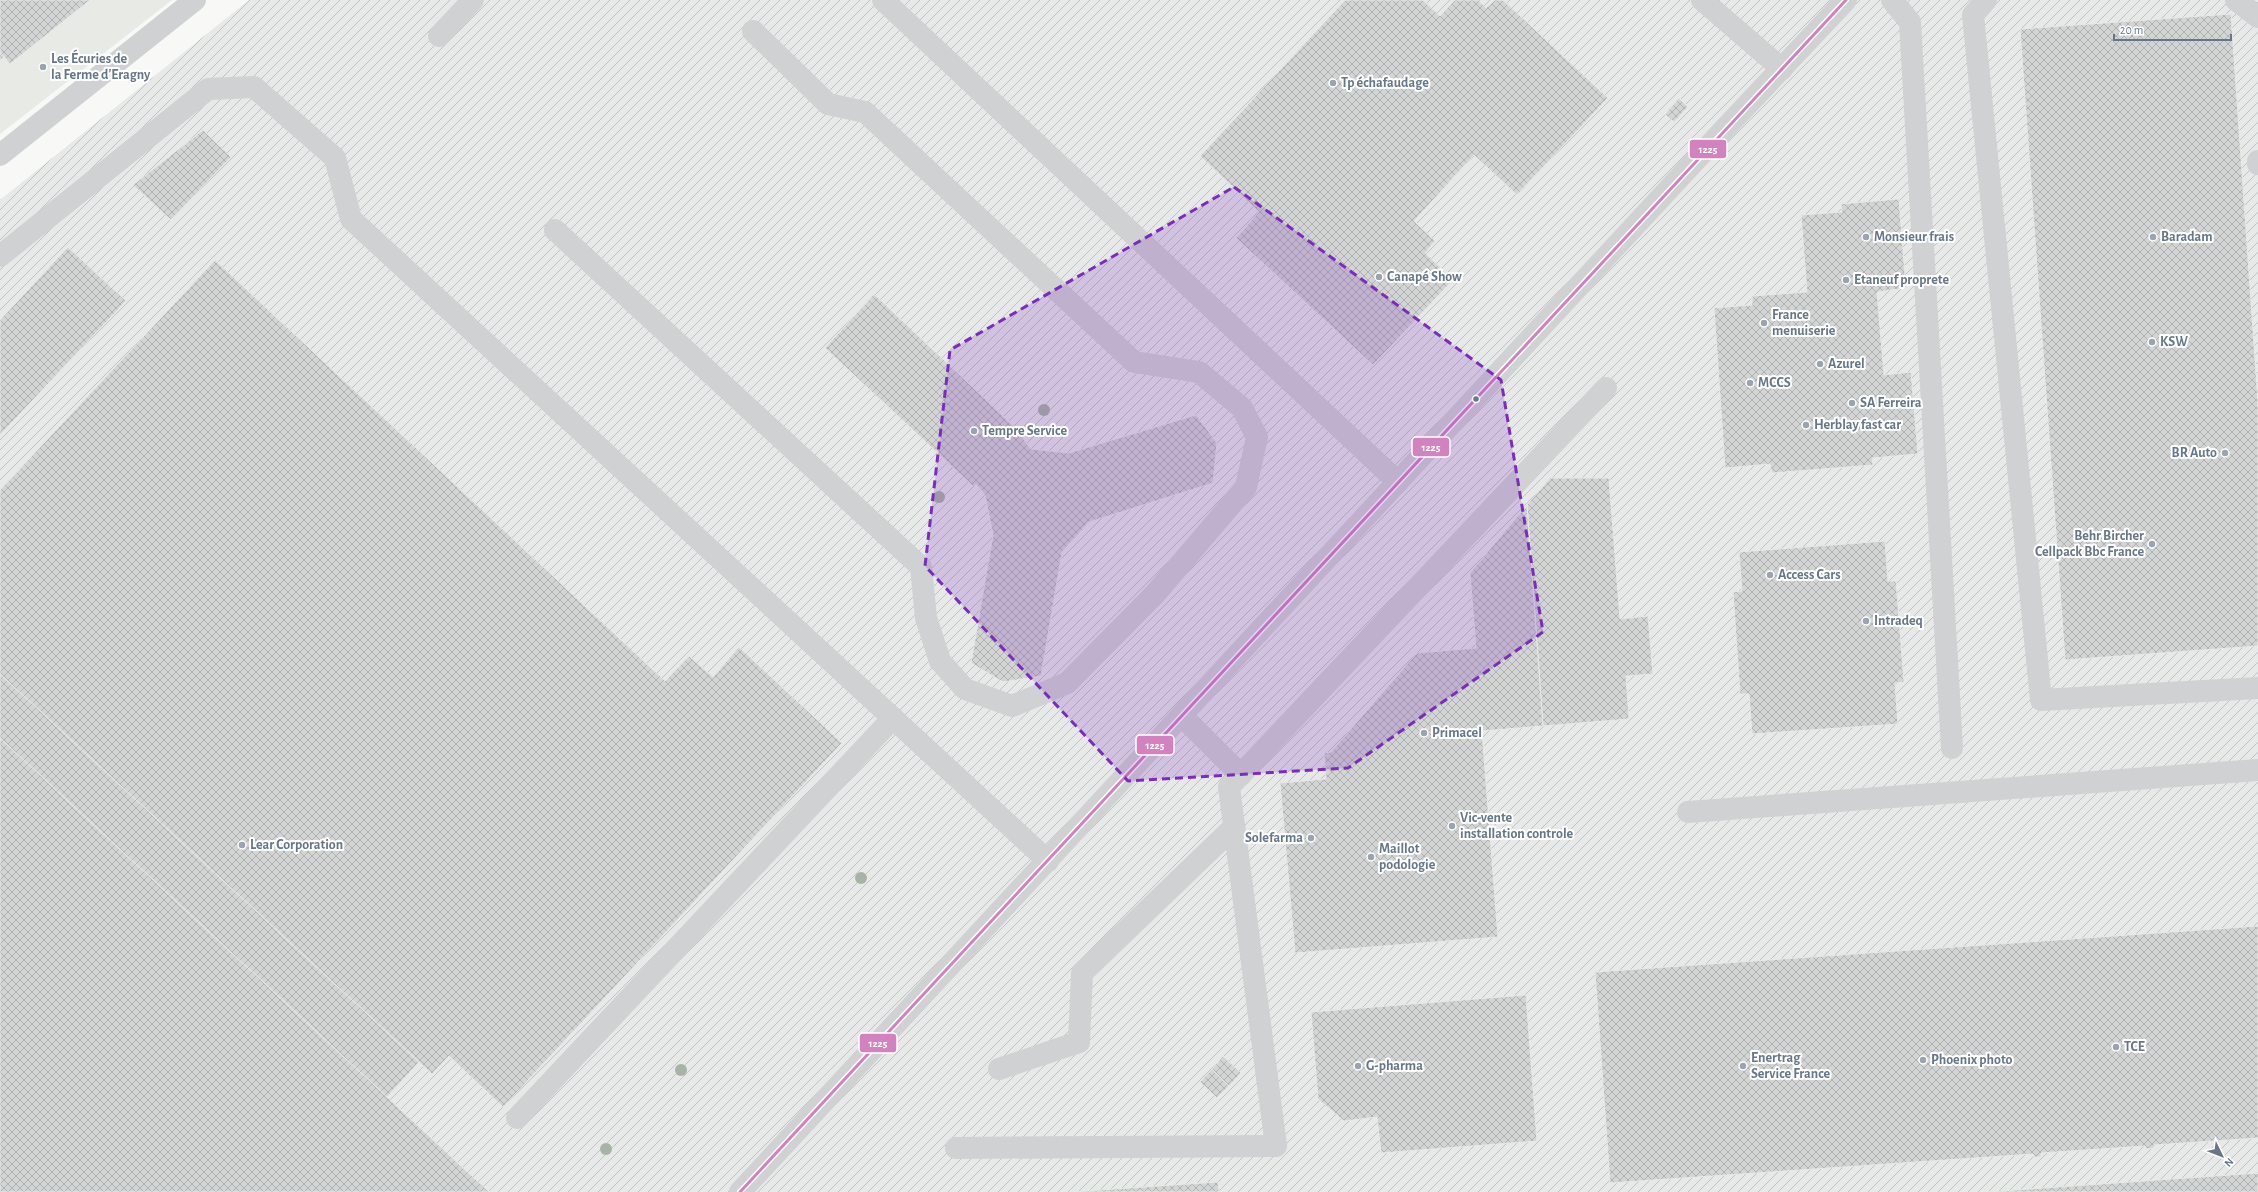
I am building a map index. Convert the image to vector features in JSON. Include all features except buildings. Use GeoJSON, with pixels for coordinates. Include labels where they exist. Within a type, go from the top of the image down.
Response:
{"type":"FeatureCollection","features":[{"type":"Feature","properties":{"kind":"street"},"geometry":{"type":"LineString","coordinates":[[0,155],[195,0]]}},
{"type":"Feature","properties":{"kind":"street"},"geometry":{"type":"LineString","coordinates":[[439,36],[473,0]]}},
{"type":"Feature","properties":{"kind":"street"},"geometry":{"type":"LineString","coordinates":[[883,0],[1398,482]]}},
{"type":"Feature","properties":{"kind":"street"},"geometry":{"type":"LineString","coordinates":[[1702,0],[1782,69]]}},
{"type":"Feature","properties":{"kind":"street"},"geometry":{"type":"LineString","coordinates":[[740,1192],[1846,0]]}},
{"type":"Feature","properties":{"kind":"street"},"geometry":{"type":"LineString","coordinates":[[1892,0],[1910,22],[1952,748]]}},
{"type":"Feature","properties":{"kind":"street"},"geometry":{"type":"LineString","coordinates":[[1986,0],[1973,15],[2041,700],[2258,688]]}},
{"type":"Feature","properties":{"kind":"street"},"geometry":{"type":"LineString","coordinates":[[2236,0],[2258,17]]}},
{"type":"Feature","properties":{"kind":"street"},"geometry":{"type":"LineString","coordinates":[[555,230],[921,567],[926,618],[940,661],[965,689],[1012,706],[1067,683],[1155,594],[1246,487],[1257,437],[1242,408],[1199,372],[1134,362],[865,112],[828,104],[753,31]]}},
{"type":"Feature","properties":{"kind":"street"},"geometry":{"type":"LineString","coordinates":[[0,256],[208,89],[254,87],[334,158],[351,219],[1048,860]]}},
{"type":"Feature","properties":{"kind":"street"},"geometry":{"type":"LineString","coordinates":[[956,1148],[1276,1146],[1229,788],[1606,388]]}},
{"type":"Feature","properties":{"kind":"street"},"geometry":{"type":"LineString","coordinates":[[1182,716],[1240,775]]}},
{"type":"Feature","properties":{"kind":"street"},"geometry":{"type":"LineString","coordinates":[[517,1118],[893,718]]}},
{"type":"Feature","properties":{"kind":"street"},"geometry":{"type":"LineString","coordinates":[[1688,812],[2258,770]]}},
{"type":"Feature","properties":{"kind":"street"},"geometry":{"type":"LineString","coordinates":[[998,1069],[1079,1042],[1082,973],[1234,827]]}},
{"type":"Feature","properties":{"kind":"highlighted area"},"geometry":{"type":"Polygon","coordinates":[[[1234,187],[1501,380],[1543,632],[1348,768],[1128,781],[925,566],[950,350],[1234,187]]]}},
{"type":"Feature","properties":{"kind":"shaded area","name":"Les Écuries de la Ferme d'Eragny"},"geometry":{"type":"Polygon","coordinates":[[[0,0],[172,0],[0,134],[0,0]]]}},
{"type":"Feature","properties":{"kind":"shaded area"},"geometry":{"type":"Polygon","coordinates":[[[249,0],[2258,0],[2258,1192],[0,1192],[0,200],[249,0]]]}},
{"type":"Feature","properties":{"kind":"transit line","name":"1225"},"geometry":{"type":"LineString","coordinates":[[740,1192],[1846,0]]}},
{"type":"Feature","properties":{"kind":"place","name":"Les Écuries de la Ferme d'Eragny"},"geometry":{"type":"Point","coordinates":[43,67]}},
{"type":"Feature","properties":{"kind":"place","name":"Tp échafaudage"},"geometry":{"type":"Point","coordinates":[1333,83]}},
{"type":"Feature","properties":{"kind":"place","name":"Monsieur frais"},"geometry":{"type":"Point","coordinates":[1866,237]}},
{"type":"Feature","properties":{"kind":"place","name":"Baradam"},"geometry":{"type":"Point","coordinates":[2153,237]}},
{"type":"Feature","properties":{"kind":"place","name":"Canapé Show"},"geometry":{"type":"Point","coordinates":[1379,277]}},
{"type":"Feature","properties":{"kind":"place","name":"Etaneuf proprete"},"geometry":{"type":"Point","coordinates":[1846,280]}},
{"type":"Feature","properties":{"kind":"place","name":"France menuiserie"},"geometry":{"type":"Point","coordinates":[1764,323]}},
{"type":"Feature","properties":{"kind":"place","name":"KSW"},"geometry":{"type":"Point","coordinates":[2152,342]}},
{"type":"Feature","properties":{"kind":"place","name":"Azurel"},"geometry":{"type":"Point","coordinates":[1820,364]}},
{"type":"Feature","properties":{"kind":"place","name":"MCCS"},"geometry":{"type":"Point","coordinates":[1750,383]}},
{"type":"Feature","properties":{"kind":"place","name":"SA Ferreira"},"geometry":{"type":"Point","coordinates":[1852,403]}},
{"type":"Feature","properties":{"kind":"place","name":"Herblay fast car"},"geometry":{"type":"Point","coordinates":[1806,425]}},
{"type":"Feature","properties":{"kind":"place","name":"Tempre Service"},"geometry":{"type":"Point","coordinates":[974,431]}},
{"type":"Feature","properties":{"kind":"place","name":"BR Auto"},"geometry":{"type":"Point","coordinates":[2225,453]}},
{"type":"Feature","properties":{"kind":"place","name":"Behr Bircher Cellpack Bbc France"},"geometry":{"type":"Point","coordinates":[2152,544]}},
{"type":"Feature","properties":{"kind":"place","name":"Access Cars"},"geometry":{"type":"Point","coordinates":[1770,575]}},
{"type":"Feature","properties":{"kind":"place","name":"Intradeq"},"geometry":{"type":"Point","coordinates":[1866,621]}},
{"type":"Feature","properties":{"kind":"place","name":"Primacel"},"geometry":{"type":"Point","coordinates":[1424,733]}},
{"type":"Feature","properties":{"kind":"place","name":"Vic-vente installation controle"},"geometry":{"type":"Point","coordinates":[1452,826]}},
{"type":"Feature","properties":{"kind":"place","name":"Solefarma"},"geometry":{"type":"Point","coordinates":[1311,838]}},
{"type":"Feature","properties":{"kind":"place","name":"Lear Corporation"},"geometry":{"type":"Point","coordinates":[242,845]}},
{"type":"Feature","properties":{"kind":"place","name":"Maillot podologie"},"geometry":{"type":"Point","coordinates":[1371,857]}},
{"type":"Feature","properties":{"kind":"place","name":"TCE"},"geometry":{"type":"Point","coordinates":[2116,1047]}},
{"type":"Feature","properties":{"kind":"place","name":"Phoenix photo"},"geometry":{"type":"Point","coordinates":[1923,1060]}},
{"type":"Feature","properties":{"kind":"place","name":"G-pharma"},"geometry":{"type":"Point","coordinates":[1358,1066]}},
{"type":"Feature","properties":{"kind":"place","name":"Enertrag Service France"},"geometry":{"type":"Point","coordinates":[1743,1066]}}]}
